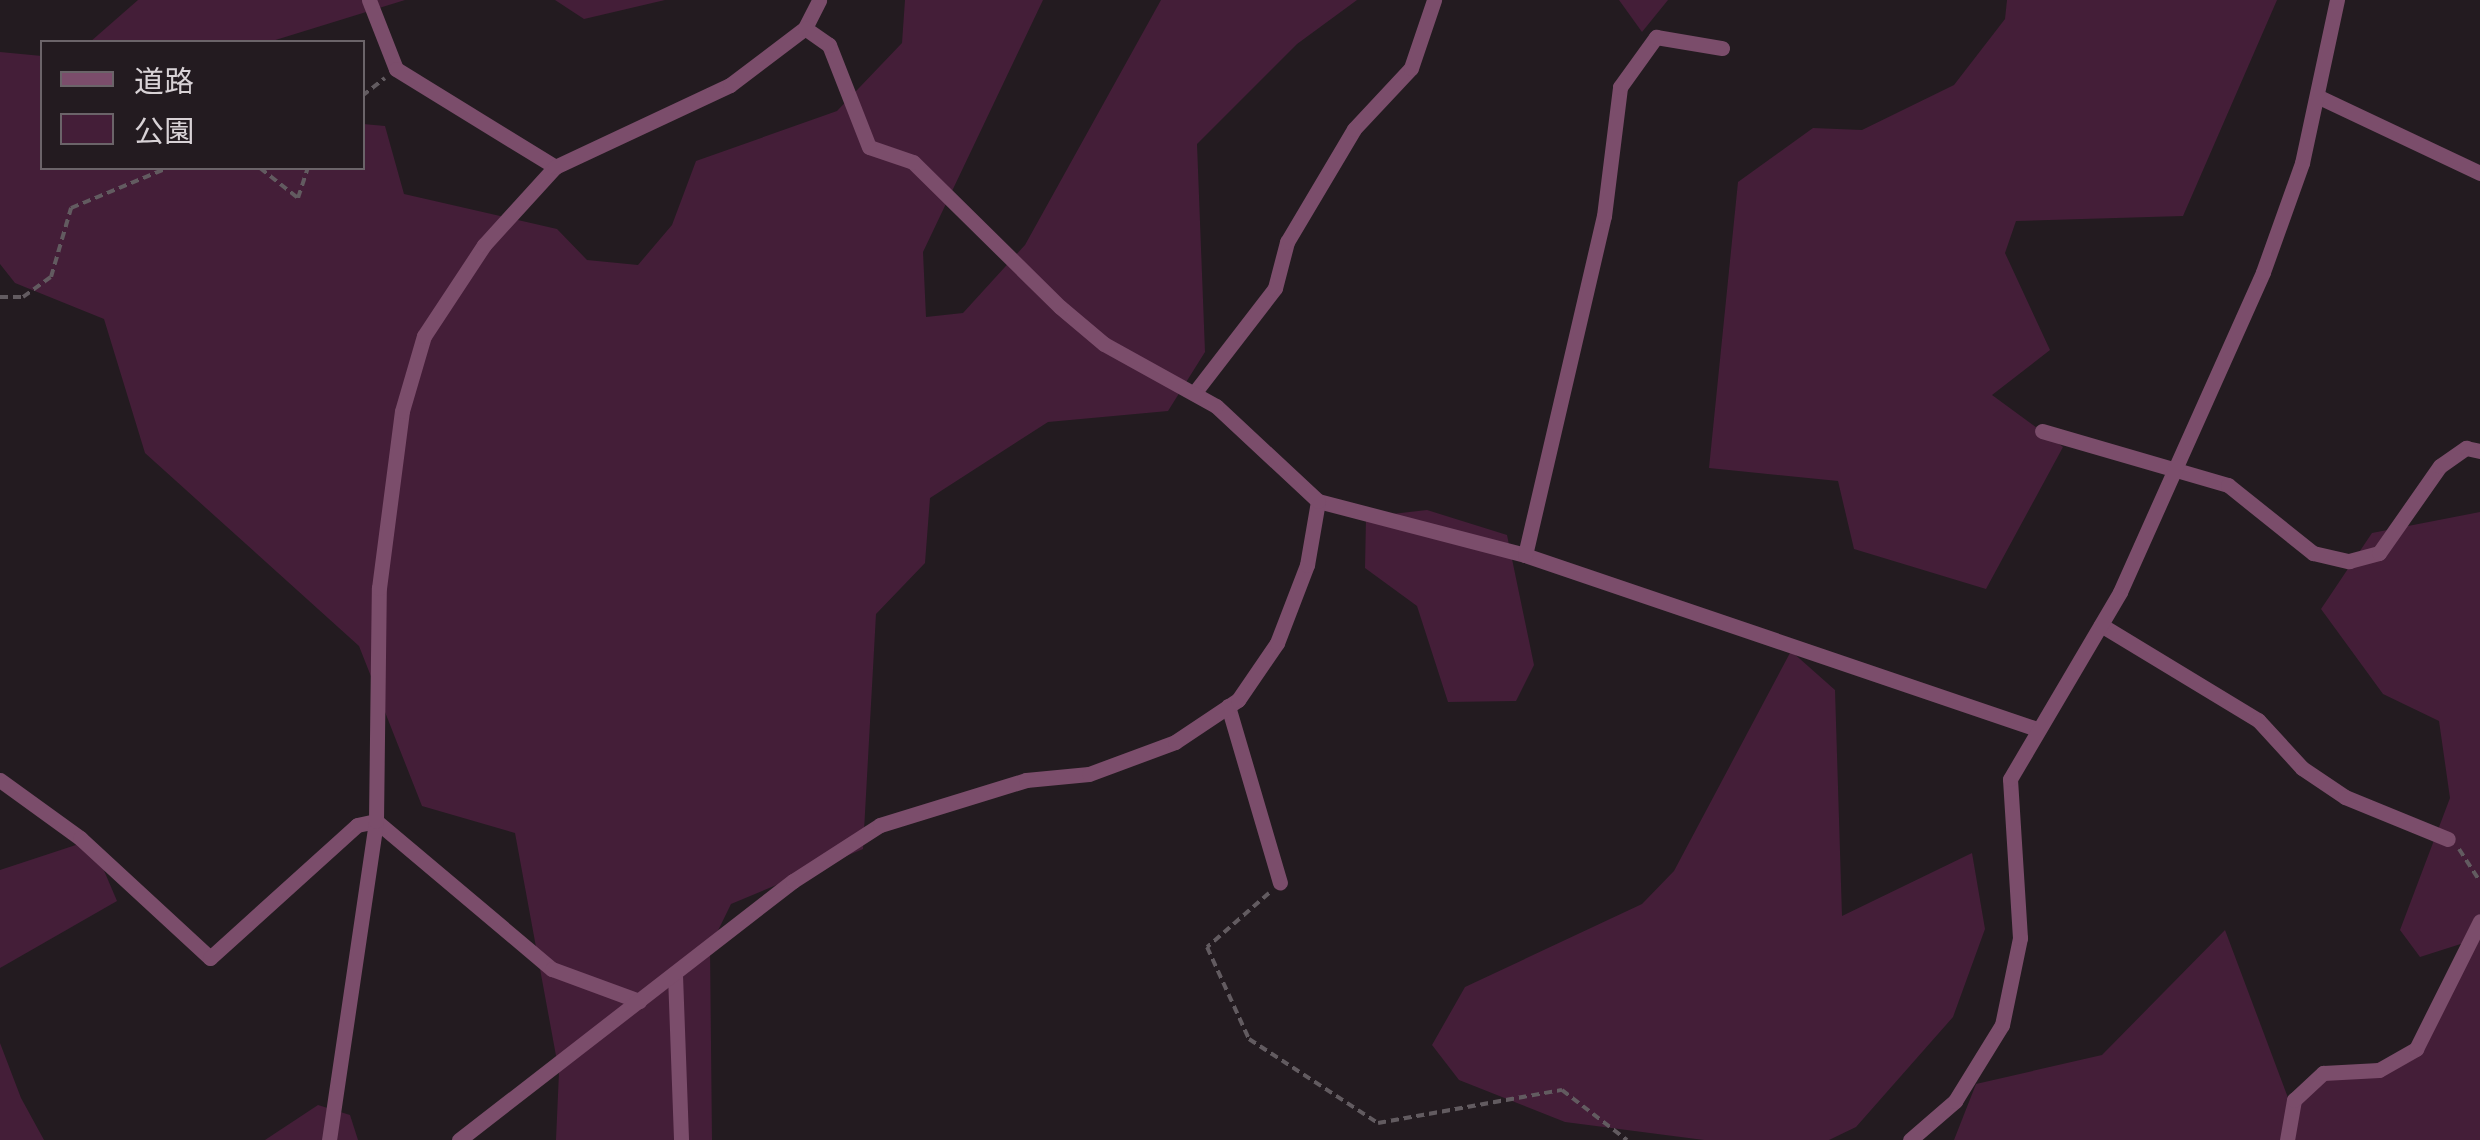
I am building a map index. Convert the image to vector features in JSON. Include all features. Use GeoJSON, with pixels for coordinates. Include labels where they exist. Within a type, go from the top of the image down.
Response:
{"type":"FeatureCollection","features":[{"type":"Feature","properties":{"kind":"street"},"geometry":{"type":"LineString","coordinates":[[369,0],[379,44],[396,69],[555,167]]}},
{"type":"Feature","properties":{"kind":"street"},"geometry":{"type":"LineString","coordinates":[[330,1140],[376,821],[379,588],[402,412],[436,313],[555,167],[730,85],[805,28],[818,0]]}},
{"type":"Feature","properties":{"kind":"street"},"geometry":{"type":"LineString","coordinates":[[1194,392],[1274,288],[1287,242],[1354,129],[1411,68],[1434,0]]}},
{"type":"Feature","properties":{"kind":"street"},"geometry":{"type":"LineString","coordinates":[[1910,1140],[1955,1101],[2002,1024],[2020,938],[2010,779],[2034,728],[2101,625],[2180,469],[2263,272],[2320,97],[2337,0]]}},
{"type":"Feature","properties":{"kind":"street"},"geometry":{"type":"LineString","coordinates":[[805,28],[829,45],[869,147],[914,162],[1016,269],[1104,344],[1194,392],[1318,501],[1525,554],[2034,728]]}},
{"type":"Feature","properties":{"kind":"street"},"geometry":{"type":"LineString","coordinates":[[1525,554],[1604,216],[1620,87],[1656,37],[1722,48]]}},
{"type":"Feature","properties":{"kind":"street"},"geometry":{"type":"LineString","coordinates":[[2320,97],[2480,173]]}},
{"type":"Feature","properties":{"kind":"street"},"geometry":{"type":"LineString","coordinates":[[2042,431],[2228,485],[2313,553],[2349,562],[2378,553],[2440,466],[2466,448],[2480,451]]}},
{"type":"Feature","properties":{"kind":"street"},"geometry":{"type":"LineString","coordinates":[[459,1140],[880,825],[1026,780],[1089,774],[1175,742],[1228,706],[1278,643],[1318,501]]}},
{"type":"Feature","properties":{"kind":"street"},"geometry":{"type":"LineString","coordinates":[[2101,625],[2258,720],[2302,768],[2345,796],[2448,839]]}},
{"type":"Feature","properties":{"kind":"street"},"geometry":{"type":"LineString","coordinates":[[1228,706],[1280,884]]}},
{"type":"Feature","properties":{"kind":"street"},"geometry":{"type":"LineString","coordinates":[[0,780],[80,838],[210,958],[357,825],[376,821]]}},
{"type":"Feature","properties":{"kind":"street"},"geometry":{"type":"LineString","coordinates":[[376,821],[552,969],[639,1002]]}},
{"type":"Feature","properties":{"kind":"street"},"geometry":{"type":"LineString","coordinates":[[2288,1140],[2294,1100],[2323,1072],[2379,1070],[2416,1049],[2480,921]]}},
{"type":"Feature","properties":{"kind":"street"},"geometry":{"type":"LineString","coordinates":[[675,976],[681,1140]]}},
{"type":"Feature","properties":{"kind":"path"},"geometry":{"type":"LineString","coordinates":[[365,94],[396,69]]}},
{"type":"Feature","properties":{"kind":"path"},"geometry":{"type":"LineString","coordinates":[[0,297],[23,297],[51,278],[71,208],[162,170]]}},
{"type":"Feature","properties":{"kind":"path"},"geometry":{"type":"LineString","coordinates":[[263,170],[298,198],[307,170]]}},
{"type":"Feature","properties":{"kind":"path"},"geometry":{"type":"LineString","coordinates":[[2448,839],[2480,881]]}},
{"type":"Feature","properties":{"kind":"path"},"geometry":{"type":"LineString","coordinates":[[1280,884],[1208,947],[1249,1040],[1378,1122],[1562,1090],[1627,1140]]}},
{"type":"Feature","properties":{"kind":"green space"},"geometry":{"type":"Polygon","coordinates":[[[138,0],[405,0],[275,40],[92,40],[138,0]]]}},
{"type":"Feature","properties":{"kind":"green space"},"geometry":{"type":"Polygon","coordinates":[[[555,0],[665,0],[584,19],[555,0]]]}},
{"type":"Feature","properties":{"kind":"green space"},"geometry":{"type":"Polygon","coordinates":[[[905,0],[1043,0],[923,252],[926,317],[963,313],[1025,245],[1161,0],[1357,0],[1297,44],[1197,144],[1205,352],[1168,411],[1048,422],[930,498],[925,563],[876,614],[863,849],[731,904],[710,947],[712,1140],[556,1140],[559,1072],[515,833],[422,806],[359,646],[145,453],[104,319],[15,283],[0,264],[0,52],[40,56],[40,170],[365,170],[365,124],[385,126],[404,194],[557,229],[587,260],[638,265],[672,225],[696,161],[837,111],[902,43],[905,0]]]}},
{"type":"Feature","properties":{"kind":"green space"},"geometry":{"type":"Polygon","coordinates":[[[1619,0],[1668,0],[1642,32],[1619,0]]]}},
{"type":"Feature","properties":{"kind":"green space"},"geometry":{"type":"Polygon","coordinates":[[[2007,0],[2277,0],[2183,216],[2016,221],[2005,253],[2050,350],[1992,395],[2063,447],[1986,589],[1854,549],[1838,481],[1709,468],[1738,182],[1813,128],[1862,130],[1954,85],[2005,19],[2007,0]]]}},
{"type":"Feature","properties":{"kind":"green space"},"geometry":{"type":"Polygon","coordinates":[[[1427,510],[1507,535],[1534,665],[1516,701],[1448,702],[1417,606],[1365,568],[1366,517],[1427,510]]]}},
{"type":"Feature","properties":{"kind":"green space"},"geometry":{"type":"Polygon","coordinates":[[[2480,512],[2480,1140],[1954,1140],[1976,1084],[2102,1055],[2225,930],[2293,1111],[2325,1076],[2417,1053],[2470,941],[2420,957],[2400,930],[2450,798],[2439,721],[2383,694],[2321,609],[2372,533],[2480,512]]]}},
{"type":"Feature","properties":{"kind":"green space"},"geometry":{"type":"Polygon","coordinates":[[[1791,651],[1835,690],[1842,916],[1972,853],[1985,929],[1953,1017],[1856,1127],[1829,1140],[1704,1140],[1565,1122],[1459,1080],[1432,1045],[1465,987],[1642,904],[1674,871],[1791,651]]]}},
{"type":"Feature","properties":{"kind":"green space"},"geometry":{"type":"Polygon","coordinates":[[[91,840],[117,901],[0,968],[0,870],[91,840]]]}},
{"type":"Feature","properties":{"kind":"green space"},"geometry":{"type":"Polygon","coordinates":[[[0,1043],[21,1098],[44,1140],[0,1140],[0,1043]]]}},
{"type":"Feature","properties":{"kind":"green space"},"geometry":{"type":"Polygon","coordinates":[[[318,1105],[350,1115],[358,1140],[265,1140],[318,1105]]]}}]}
